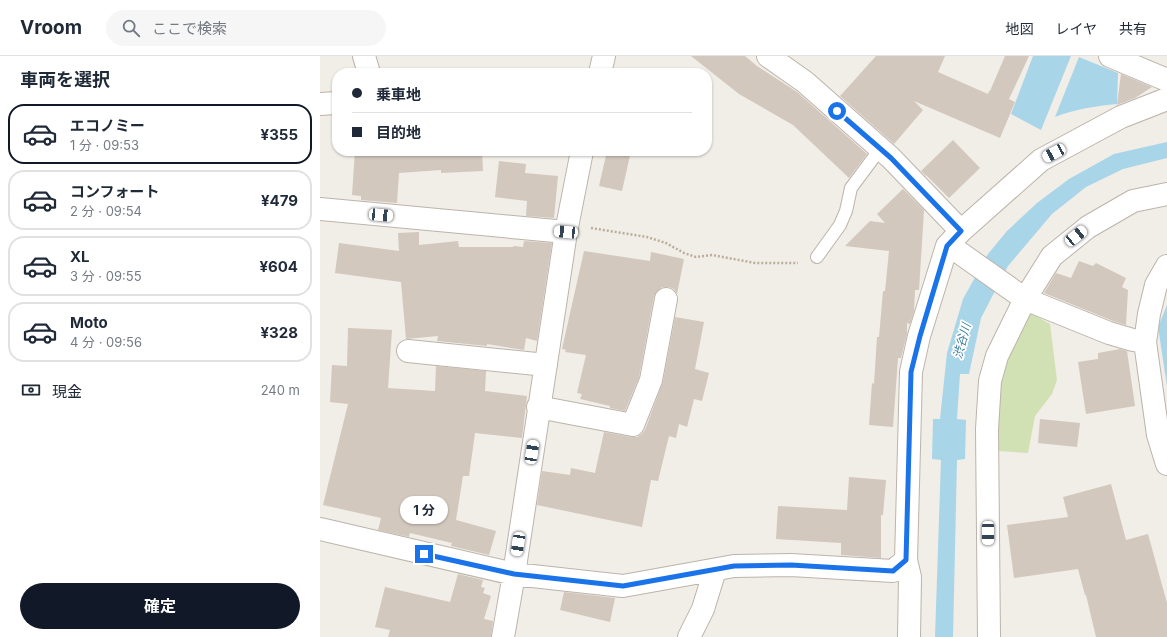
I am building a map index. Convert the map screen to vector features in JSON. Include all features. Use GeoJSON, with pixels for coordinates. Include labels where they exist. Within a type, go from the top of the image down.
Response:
{"type":"FeatureCollection","features":[{"type":"Feature","properties":{"kind":"street"},"geometry":{"type":"LineString","coordinates":[[364,56],[368,68]]}},
{"type":"Feature","properties":{"kind":"street"},"geometry":{"type":"LineString","coordinates":[[601,68],[604,56]]}},
{"type":"Feature","properties":{"kind":"street"},"geometry":{"type":"LineString","coordinates":[[768,56],[805,82],[891,158],[956,243],[1020,295],[1109,333],[1145,342]]}},
{"type":"Feature","properties":{"kind":"street"},"geometry":{"type":"LineString","coordinates":[[1110,56],[1167,80]]}},
{"type":"Feature","properties":{"kind":"street"},"geometry":{"type":"LineString","coordinates":[[909,637],[910,577],[906,560],[911,372],[920,336],[956,243],[1041,160],[1121,117],[1167,99]]}},
{"type":"Feature","properties":{"kind":"street"},"geometry":{"type":"LineString","coordinates":[[320,104],[332,103]]}},
{"type":"Feature","properties":{"kind":"street"},"geometry":{"type":"LineString","coordinates":[[502,637],[514,574],[566,228],[581,156]]}},
{"type":"Feature","properties":{"kind":"street"},"geometry":{"type":"LineString","coordinates":[[989,637],[987,429],[990,381],[997,356],[1020,295],[1052,256],[1088,226],[1133,201],[1167,194]]}},
{"type":"Feature","properties":{"kind":"street"},"geometry":{"type":"LineString","coordinates":[[320,210],[566,228]]}},
{"type":"Feature","properties":{"kind":"street"},"geometry":{"type":"LineString","coordinates":[[1167,266],[1156,285],[1149,314],[1145,342],[1158,435],[1167,464]]}},
{"type":"Feature","properties":{"kind":"street"},"geometry":{"type":"LineString","coordinates":[[538,407],[633,425],[651,380],[666,299]]}},
{"type":"Feature","properties":{"kind":"street"},"geometry":{"type":"LineString","coordinates":[[408,351],[546,365]]}},
{"type":"Feature","properties":{"kind":"street"},"geometry":{"type":"LineString","coordinates":[[320,529],[514,574],[623,586],[734,566],[791,565],[893,571],[906,560]]}},
{"type":"Feature","properties":{"kind":"street"},"geometry":{"type":"LineString","coordinates":[[689,637],[703,610],[715,570]]}},
{"type":"Feature","properties":{"kind":"lane"},"geometry":{"type":"LineString","coordinates":[[817,257],[840,225],[846,211],[851,188],[880,149]]}},
{"type":"Feature","properties":{"kind":"path"},"geometry":{"type":"LineString","coordinates":[[566,228],[647,237],[666,243],[684,253],[696,257],[712,255],[755,263],[814,261],[817,257]]}},
{"type":"Feature","properties":{"kind":"green space"},"geometry":{"type":"Polygon","coordinates":[[[1024,309],[1050,324],[1057,380],[1052,394],[1035,416],[1028,453],[998,451],[998,389],[1001,360],[1024,309]]]}},
{"type":"Feature","properties":{"kind":"water"},"geometry":{"type":"Polygon","coordinates":[[[1033,56],[1071,56],[1041,130],[1011,114],[1033,56]]]}},
{"type":"Feature","properties":{"kind":"water"},"geometry":{"type":"Polygon","coordinates":[[[1079,57],[1118,73],[1117,104],[1086,108],[1055,117],[1079,57]]]}},
{"type":"Feature","properties":{"kind":"water","name":"渋谷川"},"geometry":{"type":"Polygon","coordinates":[[[1167,142],[1167,158],[1123,169],[1086,187],[1052,214],[1008,266],[981,318],[969,374],[960,374],[957,419],[966,420],[965,459],[957,460],[953,637],[935,637],[941,460],[932,459],[933,419],[940,419],[947,353],[963,299],[988,254],[1007,231],[1037,203],[1069,179],[1114,154],[1167,142]]]}},
{"type":"Feature","properties":{"kind":"water"},"geometry":{"type":"Polygon","coordinates":[[[1167,305],[1167,386],[1158,327],[1167,305]]]}},
{"type":"Feature","properties":{"kind":"building"},"geometry":{"type":"Polygon","coordinates":[[[691,56],[745,56],[757,66],[797,92],[867,154],[849,178],[793,125],[739,94],[712,73],[712,68],[706,68],[691,56]]]}},
{"type":"Feature","properties":{"kind":"building"},"geometry":{"type":"Polygon","coordinates":[[[876,56],[945,56],[938,72],[988,94],[1005,56],[1029,56],[1009,99],[1015,102],[1000,138],[914,101],[923,110],[894,144],[840,96],[876,56]]]}},
{"type":"Feature","properties":{"kind":"building"},"geometry":{"type":"Polygon","coordinates":[[[1121,74],[1152,87],[1135,98],[1117,105],[1121,74]]]}},
{"type":"Feature","properties":{"kind":"building"},"geometry":{"type":"Polygon","coordinates":[[[953,140],[980,168],[949,198],[921,171],[953,140]]]}},
{"type":"Feature","properties":{"kind":"building"},"geometry":{"type":"Polygon","coordinates":[[[355,156],[482,156],[483,171],[441,173],[441,170],[399,173],[397,203],[361,200],[361,196],[352,195],[355,156]]]}},
{"type":"Feature","properties":{"kind":"building"},"geometry":{"type":"Polygon","coordinates":[[[606,156],[630,156],[622,191],[599,186],[606,156]]]}},
{"type":"Feature","properties":{"kind":"building"},"geometry":{"type":"Polygon","coordinates":[[[499,161],[526,164],[525,173],[558,176],[554,218],[526,216],[527,201],[495,197],[499,161]]]}},
{"type":"Feature","properties":{"kind":"building"},"geometry":{"type":"Polygon","coordinates":[[[903,189],[924,210],[919,290],[915,290],[914,311],[910,324],[907,323],[907,334],[901,358],[898,358],[893,427],[869,425],[872,383],[874,384],[877,337],[879,337],[883,291],[885,291],[889,251],[845,246],[870,221],[885,223],[877,214],[903,189]]]}},
{"type":"Feature","properties":{"kind":"building"},"geometry":{"type":"Polygon","coordinates":[[[419,232],[419,245],[458,241],[459,247],[523,247],[524,241],[552,243],[537,341],[526,338],[524,350],[487,344],[487,346],[437,341],[438,336],[406,339],[401,282],[335,273],[339,243],[399,251],[398,233],[419,232]]]}},
{"type":"Feature","properties":{"kind":"building"},"geometry":{"type":"Polygon","coordinates":[[[584,251],[650,261],[651,252],[684,259],[677,294],[674,289],[662,287],[654,296],[639,377],[625,411],[580,399],[582,394],[577,393],[586,355],[565,352],[566,350],[562,349],[584,251]]]}},
{"type":"Feature","properties":{"kind":"building"},"geometry":{"type":"Polygon","coordinates":[[[1079,261],[1093,266],[1096,263],[1126,278],[1122,287],[1128,290],[1126,325],[1044,293],[1056,273],[1071,278],[1079,261]]]}},
{"type":"Feature","properties":{"kind":"building"},"geometry":{"type":"Polygon","coordinates":[[[675,317],[704,322],[695,369],[709,373],[702,401],[694,399],[687,427],[679,424],[676,438],[669,436],[658,481],[651,480],[642,527],[537,505],[542,471],[570,475],[571,468],[595,473],[604,432],[637,437],[645,430],[663,382],[675,317]]]}},
{"type":"Feature","properties":{"kind":"building"},"geometry":{"type":"Polygon","coordinates":[[[348,328],[392,330],[388,388],[435,391],[436,366],[486,371],[485,391],[527,396],[522,438],[475,433],[469,476],[463,476],[456,520],[496,531],[489,555],[451,546],[452,543],[410,533],[409,537],[378,530],[381,518],[323,505],[348,404],[330,402],[332,365],[347,366],[348,328]]]}},
{"type":"Feature","properties":{"kind":"building"},"geometry":{"type":"Polygon","coordinates":[[[1120,349],[1127,351],[1135,406],[1086,414],[1078,362],[1098,359],[1098,353],[1120,349]]]}},
{"type":"Feature","properties":{"kind":"building"},"geometry":{"type":"Polygon","coordinates":[[[1040,419],[1080,423],[1077,447],[1038,443],[1040,419]]]}},
{"type":"Feature","properties":{"kind":"building"},"geometry":{"type":"Polygon","coordinates":[[[849,477],[886,480],[883,515],[881,515],[881,558],[841,555],[841,543],[776,539],[778,506],[847,510],[849,477]]]}},
{"type":"Feature","properties":{"kind":"building"},"geometry":{"type":"Polygon","coordinates":[[[1111,484],[1126,540],[1148,534],[1167,603],[1167,637],[1096,637],[1078,569],[1014,578],[1007,525],[1068,517],[1063,497],[1111,484]]]}},
{"type":"Feature","properties":{"kind":"building"},"geometry":{"type":"Polygon","coordinates":[[[458,574],[483,580],[481,587],[485,588],[483,593],[491,596],[484,619],[493,621],[491,637],[388,637],[390,630],[375,627],[385,587],[450,602],[458,574]]]}},
{"type":"Feature","properties":{"kind":"building"},"geometry":{"type":"Polygon","coordinates":[[[564,592],[615,598],[610,622],[560,610],[564,592]]]}},
{"type":"Feature","properties":{"kind":"route"},"geometry":{"type":"LineString","coordinates":[[424,554],[514,574],[623,586],[734,566],[791,565],[893,571],[906,560],[911,372],[920,336],[947,246],[961,231],[891,158],[837,111]]}}]}
